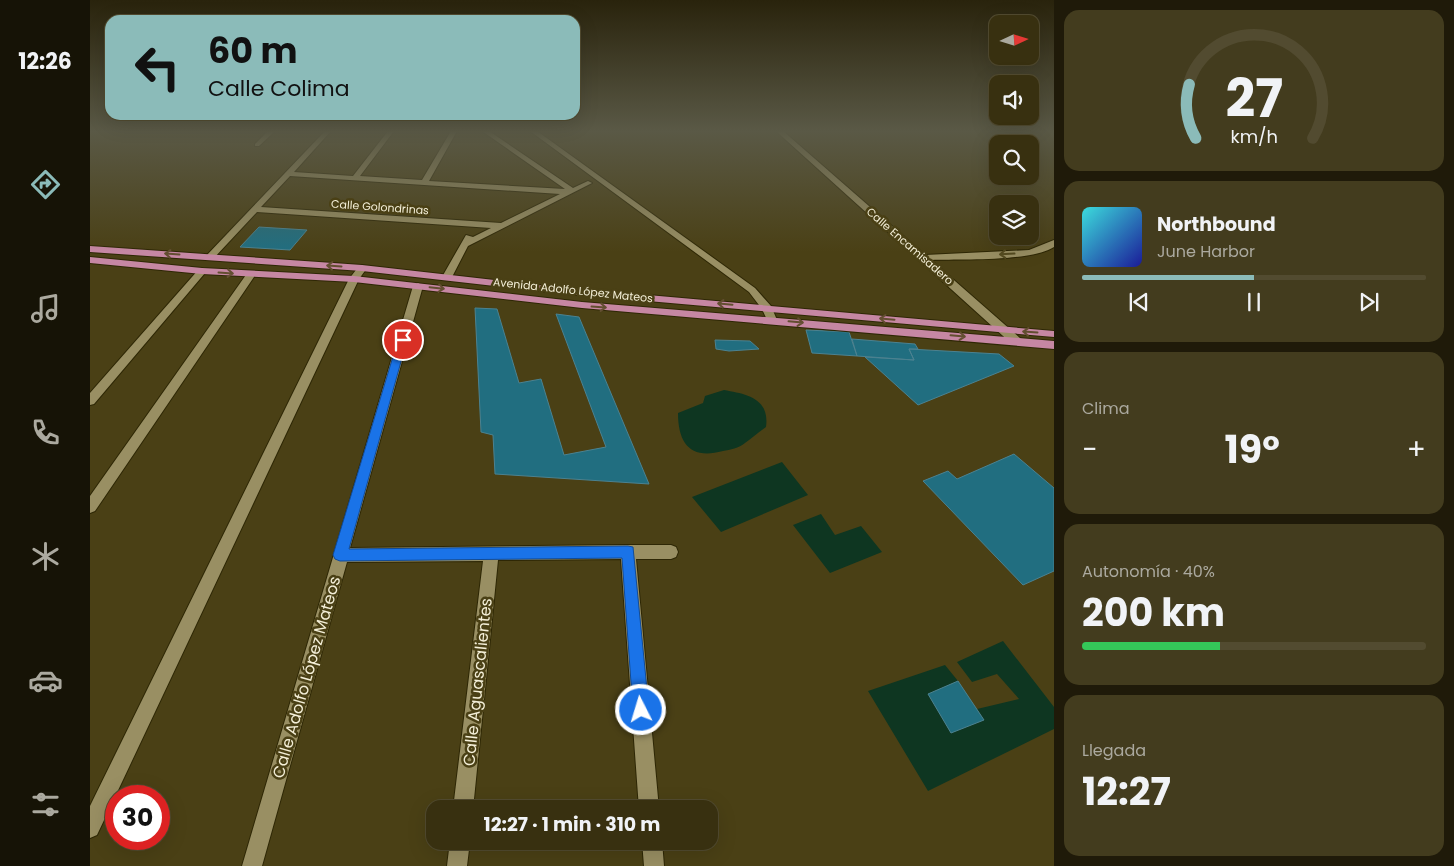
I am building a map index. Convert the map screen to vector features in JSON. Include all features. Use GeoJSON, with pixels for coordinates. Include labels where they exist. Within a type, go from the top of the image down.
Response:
{"type":"FeatureCollection","features":[{"type":"Feature","properties":{"kind":"main road","name":"Avenida Adolfo López Mateos"},"geometry":{"type":"LineString","coordinates":[[90,248],[210,257],[358,273],[418,286],[554,302],[1054,345]]}},
{"type":"Feature","properties":{"kind":"main road","name":"Avenida Adolfo López Mateos"},"geometry":{"type":"LineString","coordinates":[[90,260],[251,274],[358,273],[447,277],[557,290],[1054,334]]}},
{"type":"Feature","properties":{"kind":"main road"},"geometry":{"type":"LineString","coordinates":[[554,302],[557,290]]}},
{"type":"Feature","properties":{"kind":"street"},"geometry":{"type":"LineString","coordinates":[[210,257],[290,171]]}},
{"type":"Feature","properties":{"kind":"street"},"geometry":{"type":"LineString","coordinates":[[355,178],[360,171]]}},
{"type":"Feature","properties":{"kind":"street"},"geometry":{"type":"LineString","coordinates":[[424,183],[431,171]]}},
{"type":"Feature","properties":{"kind":"street"},"geometry":{"type":"LineString","coordinates":[[543,171],[570,191]]}},
{"type":"Feature","properties":{"kind":"street"},"geometry":{"type":"LineString","coordinates":[[589,171],[752,290],[767,308],[772,320]]}},
{"type":"Feature","properties":{"kind":"street","name":"Calle Encamisadero"},"geometry":{"type":"LineString","coordinates":[[825,171],[1017,342]]}},
{"type":"Feature","properties":{"kind":"street"},"geometry":{"type":"LineString","coordinates":[[288,174],[570,191]]}},
{"type":"Feature","properties":{"kind":"street"},"geometry":{"type":"LineString","coordinates":[[466,244],[588,183]]}},
{"type":"Feature","properties":{"kind":"street","name":"Calle Golondrinas"},"geometry":{"type":"LineString","coordinates":[[255,209],[473,226],[504,226]]}},
{"type":"Feature","properties":{"kind":"street"},"geometry":{"type":"LineString","coordinates":[[447,277],[466,244],[473,226]]}},
{"type":"Feature","properties":{"kind":"street"},"geometry":{"type":"LineString","coordinates":[[923,258],[1029,253],[1044,249],[1054,243]]}},
{"type":"Feature","properties":{"kind":"street"},"geometry":{"type":"LineString","coordinates":[[90,401],[202,271]]}},
{"type":"Feature","properties":{"kind":"street"},"geometry":{"type":"LineString","coordinates":[[90,828],[358,273]]}},
{"type":"Feature","properties":{"kind":"street"},"geometry":{"type":"LineString","coordinates":[[90,506],[251,274]]}},
{"type":"Feature","properties":{"kind":"street","name":"Calle Adolfo López Mateos"},"geometry":{"type":"LineString","coordinates":[[252,866],[418,286]]}},
{"type":"Feature","properties":{"kind":"street"},"geometry":{"type":"LineString","coordinates":[[628,552],[648,800]]}},
{"type":"Feature","properties":{"kind":"street"},"geometry":{"type":"LineString","coordinates":[[340,555],[671,552]]}},
{"type":"Feature","properties":{"kind":"street","name":"Calle Aguascalientes"},"geometry":{"type":"LineString","coordinates":[[464,800],[490,554]]}},
{"type":"Feature","properties":{"kind":"street"},"geometry":{"type":"LineString","coordinates":[[457,866],[459,850]]}},
{"type":"Feature","properties":{"kind":"street"},"geometry":{"type":"LineString","coordinates":[[653,850],[654,866]]}},
{"type":"Feature","properties":{"kind":"shaded area"},"geometry":{"type":"Polygon","coordinates":[[[724,390],[740,393],[755,399],[764,410],[766,427],[743,445],[712,453],[695,451],[688,447],[684,441],[678,413],[703,403],[705,396],[724,390]]]}},
{"type":"Feature","properties":{"kind":"shaded area"},"geometry":{"type":"Polygon","coordinates":[[[782,462],[808,495],[721,532],[692,497],[782,462]]]}},
{"type":"Feature","properties":{"kind":"shaded area"},"geometry":{"type":"Polygon","coordinates":[[[821,514],[835,535],[861,526],[882,552],[830,573],[793,525],[821,514]]]}},
{"type":"Feature","properties":{"kind":"shaded area"},"geometry":{"type":"Polygon","coordinates":[[[1003,641],[1054,707],[1054,729],[928,791],[868,691],[945,665],[958,681],[928,694],[951,733],[984,720],[977,709],[1019,699],[997,674],[972,682],[957,662],[1003,641]]]}},
{"type":"Feature","properties":{"kind":"building"},"geometry":{"type":"Polygon","coordinates":[[[259,227],[307,230],[290,250],[240,247],[259,227]]]}},
{"type":"Feature","properties":{"kind":"building"},"geometry":{"type":"Polygon","coordinates":[[[475,308],[497,309],[519,383],[541,379],[564,455],[606,447],[556,314],[579,317],[649,484],[495,474],[493,435],[481,432],[475,308]]]}},
{"type":"Feature","properties":{"kind":"building"},"geometry":{"type":"Polygon","coordinates":[[[806,330],[849,332],[857,356],[812,353],[806,330]]]}},
{"type":"Feature","properties":{"kind":"building"},"geometry":{"type":"Polygon","coordinates":[[[852,339],[915,344],[918,349],[909,349],[914,360],[857,356],[852,339]]]}},
{"type":"Feature","properties":{"kind":"building"},"geometry":{"type":"Polygon","coordinates":[[[715,340],[750,341],[759,349],[729,351],[716,349],[715,340]]]}},
{"type":"Feature","properties":{"kind":"building"},"geometry":{"type":"Polygon","coordinates":[[[909,349],[999,354],[1014,366],[918,405],[865,357],[914,360],[909,349]]]}},
{"type":"Feature","properties":{"kind":"building"},"geometry":{"type":"Polygon","coordinates":[[[1014,454],[1054,488],[1054,571],[1023,585],[923,481],[948,471],[957,479],[1014,454]]]}},
{"type":"Feature","properties":{"kind":"building"},"geometry":{"type":"Polygon","coordinates":[[[958,681],[984,720],[951,733],[928,694],[958,681]]]}},
{"type":"Feature","properties":{"kind":"route"},"geometry":{"type":"LineString","coordinates":[[403,340],[340,555],[628,552],[641,710]]}}]}
